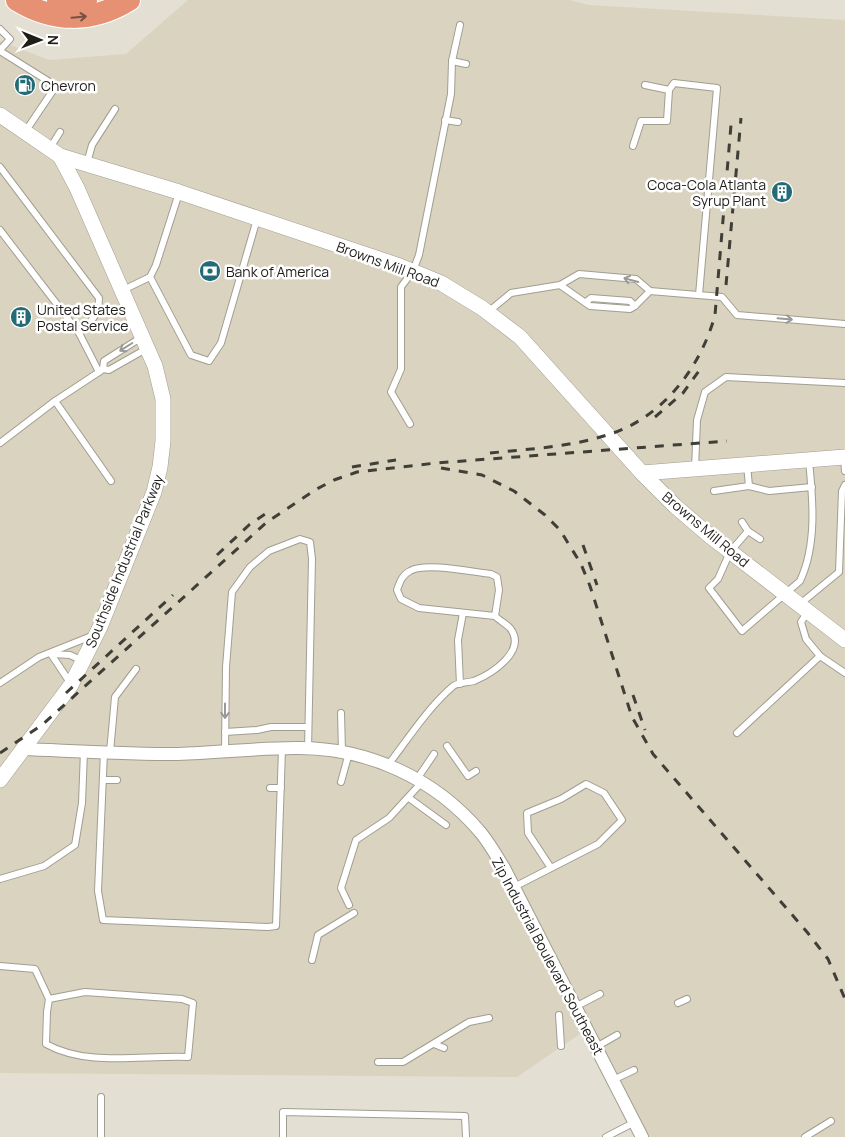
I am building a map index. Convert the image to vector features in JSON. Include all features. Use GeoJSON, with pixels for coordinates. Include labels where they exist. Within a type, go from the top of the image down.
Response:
{"type":"FeatureCollection","features":[{"type":"Feature","properties":{"kind":"highway"},"geometry":{"type":"LineString","coordinates":[[17,0],[33,10],[47,15],[81,18],[101,14],[129,0]]}},
{"type":"Feature","properties":{"kind":"highway"},"geometry":{"type":"LineString","coordinates":[[58,0],[86,0]]}},
{"type":"Feature","properties":{"kind":"street","name":"Browns Mill Road"},"geometry":{"type":"LineString","coordinates":[[0,115],[54,152],[413,271],[441,283],[488,312],[520,337],[642,473],[676,506],[730,552],[845,640]]}},
{"type":"Feature","properties":{"kind":"street","name":"Southside Industrial Parkway"},"geometry":{"type":"LineString","coordinates":[[0,780],[71,685],[97,633],[154,492],[160,467],[163,441],[163,399],[146,342],[77,188],[54,152]]}},
{"type":"Feature","properties":{"kind":"street"},"geometry":{"type":"LineString","coordinates":[[642,473],[809,460],[845,462]]}},
{"type":"Feature","properties":{"kind":"street","name":"Zip Industrial Boulevard Southeast"},"geometry":{"type":"LineString","coordinates":[[23,749],[178,754],[308,748],[346,753],[388,765],[419,781],[455,806],[482,834],[514,887],[642,1137]]}},
{"type":"Feature","properties":{"kind":"lane"},"geometry":{"type":"LineString","coordinates":[[410,424],[391,392],[401,369],[401,287],[413,271],[421,246],[451,94],[452,61],[460,26]]}},
{"type":"Feature","properties":{"kind":"lane"},"geometry":{"type":"LineString","coordinates":[[0,30],[10,39],[0,51],[56,86],[25,132]]}},
{"type":"Feature","properties":{"kind":"lane"},"geometry":{"type":"LineString","coordinates":[[452,61],[466,64]]}},
{"type":"Feature","properties":{"kind":"lane"},"geometry":{"type":"LineString","coordinates":[[633,146],[641,121],[667,121],[669,90],[674,83],[716,88],[699,295]]}},
{"type":"Feature","properties":{"kind":"lane"},"geometry":{"type":"LineString","coordinates":[[645,85],[669,90]]}},
{"type":"Feature","properties":{"kind":"lane"},"geometry":{"type":"LineString","coordinates":[[88,163],[92,144],[115,109]]}},
{"type":"Feature","properties":{"kind":"lane"},"geometry":{"type":"LineString","coordinates":[[445,120],[458,122]]}},
{"type":"Feature","properties":{"kind":"lane"},"geometry":{"type":"LineString","coordinates":[[54,152],[60,132]]}},
{"type":"Feature","properties":{"kind":"lane"},"geometry":{"type":"LineString","coordinates":[[0,167],[99,298],[99,310],[92,321],[79,333]]}},
{"type":"Feature","properties":{"kind":"lane"},"geometry":{"type":"LineString","coordinates":[[123,290],[150,277],[156,265],[179,192]]}},
{"type":"Feature","properties":{"kind":"lane"},"geometry":{"type":"LineString","coordinates":[[150,277],[191,355],[209,361],[221,343],[257,219]]}},
{"type":"Feature","properties":{"kind":"lane"},"geometry":{"type":"LineString","coordinates":[[0,230],[79,333],[101,370]]}},
{"type":"Feature","properties":{"kind":"lane"},"geometry":{"type":"LineString","coordinates":[[488,312],[511,293],[560,285],[579,274],[636,279],[650,291],[722,297],[736,315],[845,324]]}},
{"type":"Feature","properties":{"kind":"lane"},"geometry":{"type":"LineString","coordinates":[[560,285],[590,306],[630,309],[650,291]]}},
{"type":"Feature","properties":{"kind":"lane"},"geometry":{"type":"LineString","coordinates":[[101,370],[104,361],[146,342]]}},
{"type":"Feature","properties":{"kind":"lane"},"geometry":{"type":"LineString","coordinates":[[0,443],[55,401],[101,370],[109,370],[146,342]]}},
{"type":"Feature","properties":{"kind":"lane"},"geometry":{"type":"LineString","coordinates":[[696,469],[697,420],[705,392],[726,377],[845,383]]}},
{"type":"Feature","properties":{"kind":"lane"},"geometry":{"type":"LineString","coordinates":[[55,401],[111,481]]}},
{"type":"Feature","properties":{"kind":"lane"},"geometry":{"type":"LineString","coordinates":[[748,531],[730,552],[718,579],[709,588],[742,631],[800,581],[810,555],[812,487],[809,460]]}},
{"type":"Feature","properties":{"kind":"lane"},"geometry":{"type":"LineString","coordinates":[[747,464],[749,486]]}},
{"type":"Feature","properties":{"kind":"lane"},"geometry":{"type":"LineString","coordinates":[[845,485],[842,491],[840,572],[804,608],[801,622],[806,639],[820,656],[845,673]]}},
{"type":"Feature","properties":{"kind":"lane"},"geometry":{"type":"LineString","coordinates":[[714,491],[749,486],[769,492],[812,487]]}},
{"type":"Feature","properties":{"kind":"lane"},"geometry":{"type":"LineString","coordinates":[[742,522],[748,531],[760,539]]}},
{"type":"Feature","properties":{"kind":"lane"},"geometry":{"type":"LineString","coordinates":[[225,751],[225,689],[232,592],[260,557],[281,545],[300,539],[308,540],[311,545],[312,560],[308,748]]}},
{"type":"Feature","properties":{"kind":"lane"},"geometry":{"type":"LineString","coordinates":[[388,765],[438,701],[454,685],[474,681],[494,669],[512,653],[514,644],[510,629],[495,616],[419,608],[406,602],[401,599],[397,590],[401,579],[408,572],[423,567],[492,574],[497,576],[499,582],[495,616]]}},
{"type":"Feature","properties":{"kind":"lane"},"geometry":{"type":"LineString","coordinates":[[460,684],[458,640],[463,613]]}},
{"type":"Feature","properties":{"kind":"lane"},"geometry":{"type":"LineString","coordinates":[[0,683],[39,658],[97,633]]}},
{"type":"Feature","properties":{"kind":"lane"},"geometry":{"type":"LineString","coordinates":[[51,654],[70,655],[83,661]]}},
{"type":"Feature","properties":{"kind":"lane"},"geometry":{"type":"LineString","coordinates":[[51,654],[71,685]]}},
{"type":"Feature","properties":{"kind":"lane"},"geometry":{"type":"LineString","coordinates":[[737,733],[820,656]]}},
{"type":"Feature","properties":{"kind":"lane"},"geometry":{"type":"LineString","coordinates":[[136,669],[115,697],[103,780],[98,891],[103,920],[276,926],[282,749]]}},
{"type":"Feature","properties":{"kind":"lane"},"geometry":{"type":"LineString","coordinates":[[341,713],[346,753],[341,782]]}},
{"type":"Feature","properties":{"kind":"lane"},"geometry":{"type":"LineString","coordinates":[[225,732],[257,730],[271,726],[308,727]]}},
{"type":"Feature","properties":{"kind":"lane"},"geometry":{"type":"LineString","coordinates":[[447,746],[468,776],[476,771]]}},
{"type":"Feature","properties":{"kind":"lane"},"geometry":{"type":"LineString","coordinates":[[0,880],[44,866],[75,845],[82,803],[84,751]]}},
{"type":"Feature","properties":{"kind":"lane"},"geometry":{"type":"LineString","coordinates":[[349,905],[341,888],[356,840],[389,818],[408,798],[434,754]]}},
{"type":"Feature","properties":{"kind":"lane"},"geometry":{"type":"LineString","coordinates":[[103,780],[117,780]]}},
{"type":"Feature","properties":{"kind":"lane"},"geometry":{"type":"LineString","coordinates":[[514,887],[598,844],[622,820],[604,793],[586,784],[561,798],[527,812],[528,833],[551,868]]}},
{"type":"Feature","properties":{"kind":"lane"},"geometry":{"type":"LineString","coordinates":[[270,788],[281,788]]}},
{"type":"Feature","properties":{"kind":"lane"},"geometry":{"type":"LineString","coordinates":[[408,798],[446,825]]}},
{"type":"Feature","properties":{"kind":"lane"},"geometry":{"type":"LineString","coordinates":[[312,960],[318,935],[354,912]]}},
{"type":"Feature","properties":{"kind":"lane"},"geometry":{"type":"LineString","coordinates":[[0,966],[35,969],[49,999],[46,1012],[46,1044],[61,1053],[120,1060],[150,1056],[188,1057],[193,1003],[182,999],[85,992],[49,999]]}},
{"type":"Feature","properties":{"kind":"lane"},"geometry":{"type":"LineString","coordinates":[[576,1007],[600,994]]}},
{"type":"Feature","properties":{"kind":"lane"},"geometry":{"type":"LineString","coordinates":[[678,1003],[687,998]]}},
{"type":"Feature","properties":{"kind":"lane"},"geometry":{"type":"LineString","coordinates":[[559,1015],[561,1046]]}},
{"type":"Feature","properties":{"kind":"lane"},"geometry":{"type":"LineString","coordinates":[[378,1062],[403,1062],[469,1022],[489,1018]]}},
{"type":"Feature","properties":{"kind":"lane"},"geometry":{"type":"LineString","coordinates":[[596,1047],[617,1035]]}},
{"type":"Feature","properties":{"kind":"lane"},"geometry":{"type":"LineString","coordinates":[[434,1044],[444,1048]]}},
{"type":"Feature","properties":{"kind":"lane"},"geometry":{"type":"LineString","coordinates":[[613,1080],[634,1070]]}},
{"type":"Feature","properties":{"kind":"lane"},"geometry":{"type":"LineString","coordinates":[[101,1097],[101,1137]]}},
{"type":"Feature","properties":{"kind":"lane"},"geometry":{"type":"LineString","coordinates":[[282,1137],[283,1112],[465,1116],[466,1137]]}},
{"type":"Feature","properties":{"kind":"lane"},"geometry":{"type":"LineString","coordinates":[[804,1137],[831,1121]]}},
{"type":"Feature","properties":{"kind":"lane"},"geometry":{"type":"LineString","coordinates":[[606,1137],[635,1122]]}},
{"type":"Feature","properties":{"kind":"shaded area"},"geometry":{"type":"Polygon","coordinates":[[[188,0],[569,0],[589,5],[845,20],[845,1137],[647,1137],[587,1029],[517,1077],[0,1073],[0,41],[49,60],[126,54],[188,0]]]}},
{"type":"Feature","properties":{"kind":"railway"},"geometry":{"type":"LineString","coordinates":[[726,285],[741,118]]}},
{"type":"Feature","properties":{"kind":"railway"},"geometry":{"type":"LineString","coordinates":[[490,453],[579,442],[607,435],[627,427],[645,417],[662,404],[689,372],[709,334],[715,315],[731,125]]}},
{"type":"Feature","properties":{"kind":"railway"},"geometry":{"type":"LineString","coordinates":[[655,417],[683,393],[701,368]]}},
{"type":"Feature","properties":{"kind":"railway"},"geometry":{"type":"LineString","coordinates":[[0,753],[42,725],[267,522],[315,490],[334,480],[357,472],[436,463],[727,441]]}},
{"type":"Feature","properties":{"kind":"railway"},"geometry":{"type":"LineString","coordinates":[[352,467],[396,460]]}},
{"type":"Feature","properties":{"kind":"railway"},"geometry":{"type":"LineString","coordinates":[[441,468],[482,475],[514,491],[545,515],[560,530],[581,564],[590,586],[632,717],[653,754],[807,932],[828,959],[845,999]]}},
{"type":"Feature","properties":{"kind":"railway"},"geometry":{"type":"LineString","coordinates":[[217,555],[249,525],[271,510]]}},
{"type":"Feature","properties":{"kind":"railway"},"geometry":{"type":"LineString","coordinates":[[583,545],[597,585]]}},
{"type":"Feature","properties":{"kind":"railway"},"geometry":{"type":"LineString","coordinates":[[66,693],[173,595]]}},
{"type":"Feature","properties":{"kind":"railway"},"geometry":{"type":"LineString","coordinates":[[633,695],[645,730]]}},
{"type":"Feature","properties":{"kind":"place","name":"Chevron"},"geometry":{"type":"Point","coordinates":[25,85]}},
{"type":"Feature","properties":{"kind":"place","name":"Coca-Cola Atlanta Syrup Plant"},"geometry":{"type":"Point","coordinates":[782,192]}},
{"type":"Feature","properties":{"kind":"place","name":"Bank of America"},"geometry":{"type":"Point","coordinates":[210,271]}},
{"type":"Feature","properties":{"kind":"place","name":"United States Postal Service"},"geometry":{"type":"Point","coordinates":[21,317]}}]}
